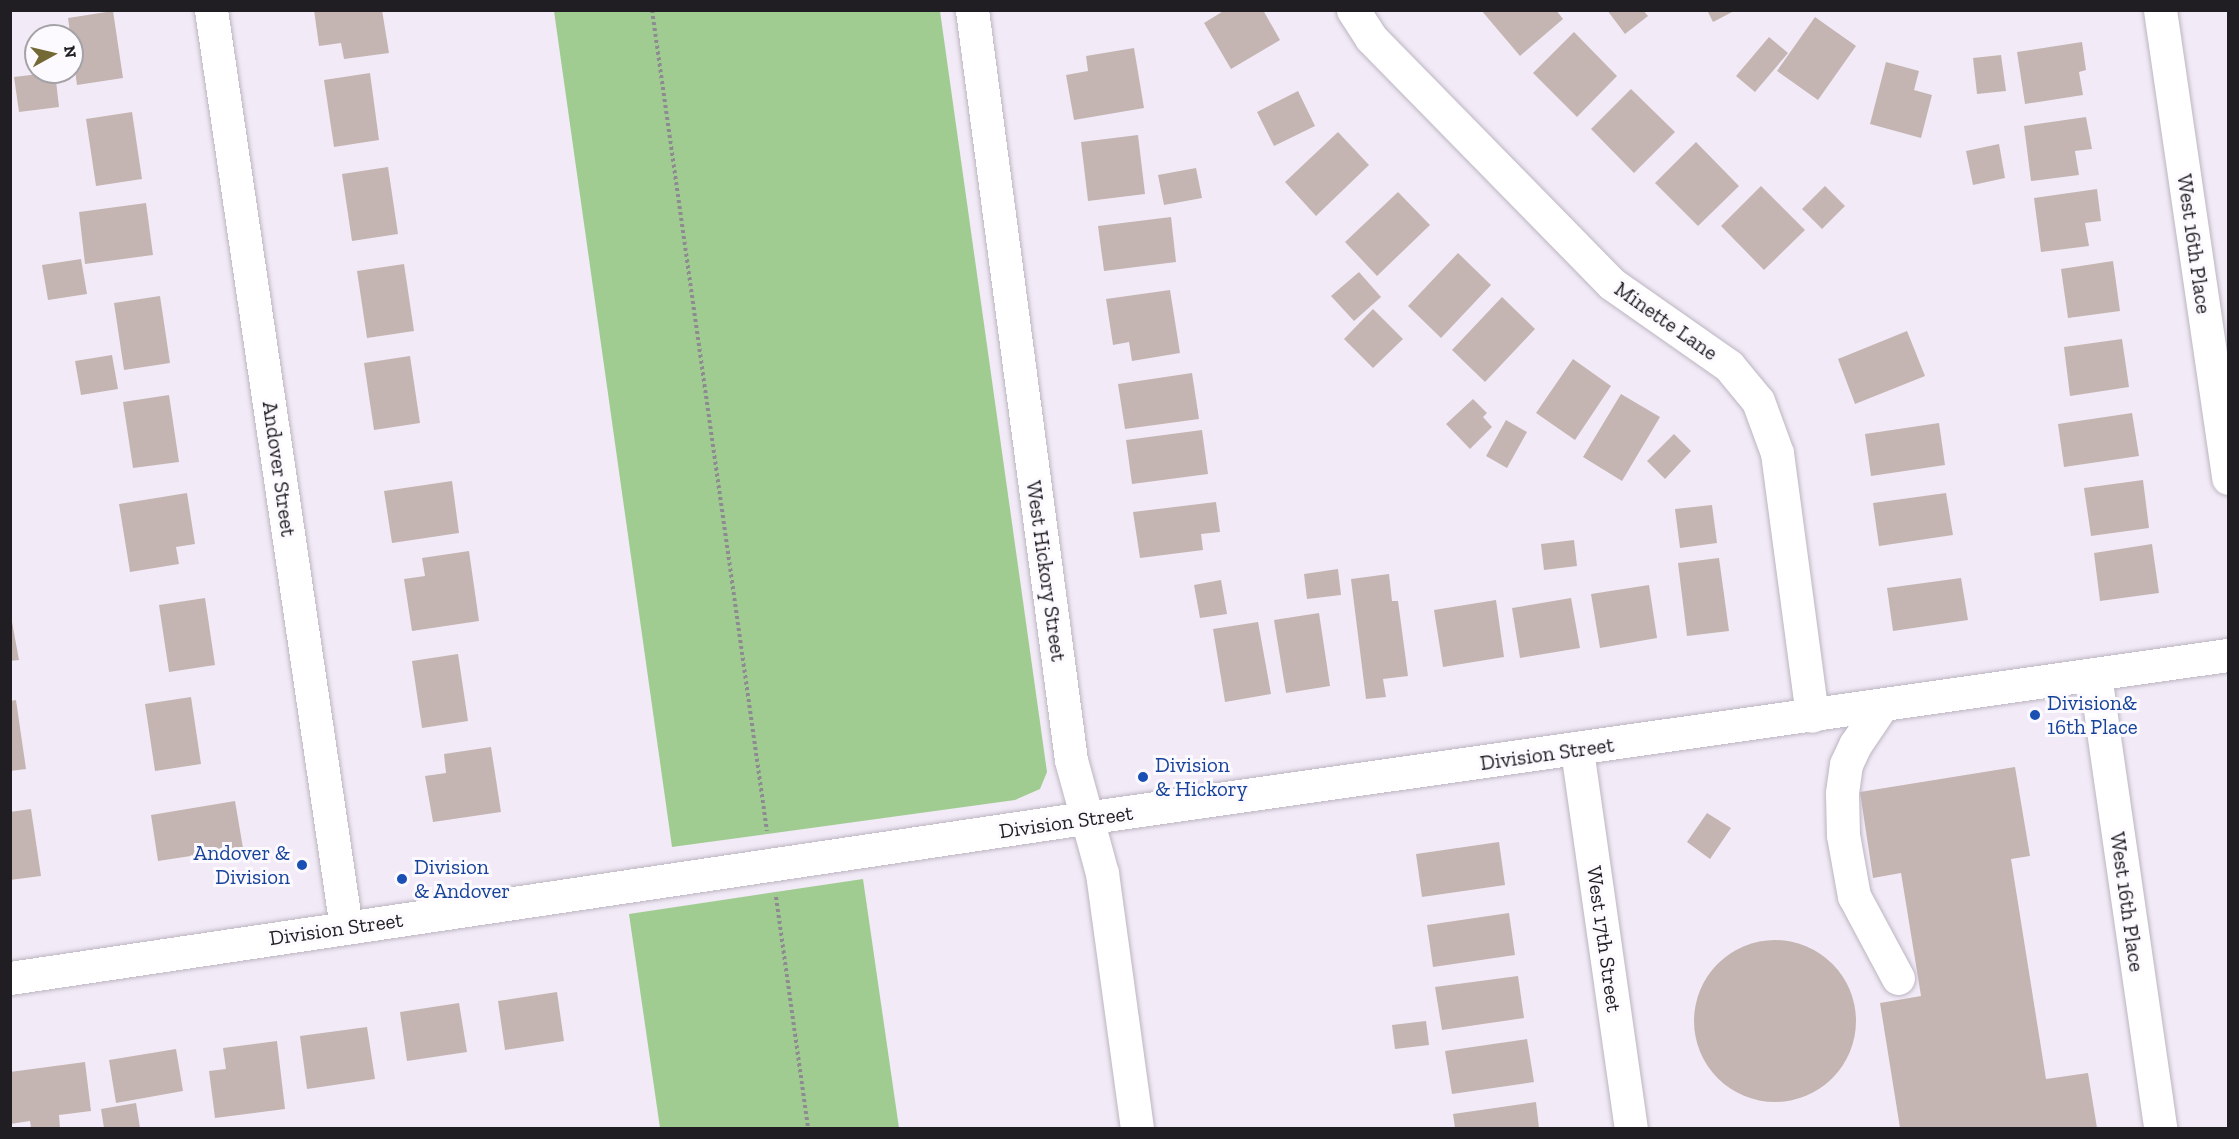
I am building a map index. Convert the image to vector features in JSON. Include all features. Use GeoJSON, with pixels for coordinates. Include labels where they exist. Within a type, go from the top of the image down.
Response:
{"type":"FeatureCollection","features":[{"type":"Feature","properties":{"kind":"street","name":"Andover Street"},"geometry":{"type":"LineString","coordinates":[[211,10],[346,927]]}},
{"type":"Feature","properties":{"kind":"street","name":"West Hickory Street"},"geometry":{"type":"LineString","coordinates":[[972,10],[1071,760],[1085,818],[1102,873],[1137,1128]]}},
{"type":"Feature","properties":{"kind":"street","name":"Minette Lane"},"geometry":{"type":"LineString","coordinates":[[1353,10],[1371,38],[1612,284],[1729,366],[1758,401],[1777,453],[1812,716]]}},
{"type":"Feature","properties":{"kind":"street","name":"West 16th Place"},"geometry":{"type":"LineString","coordinates":[[2160,10],[2229,478]]}},
{"type":"Feature","properties":{"kind":"street","name":"Division Street"},"geometry":{"type":"LineString","coordinates":[[10,978],[1085,818],[1577,750],[2229,655]]}},
{"type":"Feature","properties":{"kind":"street","name":"West 16th Place"},"geometry":{"type":"LineString","coordinates":[[2095,675],[2160,1128]]}},
{"type":"Feature","properties":{"kind":"street"},"geometry":{"type":"LineString","coordinates":[[1882,705],[1846,764],[1842,794],[1843,835],[1854,896],[1898,978]]}},
{"type":"Feature","properties":{"kind":"street","name":"West 17th Street"},"geometry":{"type":"LineString","coordinates":[[1577,750],[1631,1128]]}},
{"type":"Feature","properties":{"kind":"path"},"geometry":{"type":"LineString","coordinates":[[652,10],[767,836]]}},
{"type":"Feature","properties":{"kind":"path"},"geometry":{"type":"LineString","coordinates":[[774,886],[808,1128]]}},
{"type":"Feature","properties":{"kind":"green space"},"geometry":{"type":"Polygon","coordinates":[[[554,11],[940,11],[1047,772],[1040,789],[1015,800],[672,847],[554,11]]]}},
{"type":"Feature","properties":{"kind":"green space"},"geometry":{"type":"Polygon","coordinates":[[[863,879],[899,1128],[660,1128],[629,914],[863,879]]]}},
{"type":"Feature","properties":{"kind":"building"},"geometry":{"type":"Polygon","coordinates":[[[314,10],[382,10],[389,53],[344,59],[341,43],[319,46],[314,10]]]}},
{"type":"Feature","properties":{"kind":"building"},"geometry":{"type":"Polygon","coordinates":[[[1225,10],[1263,10],[1280,40],[1231,69],[1204,23],[1225,10]]]}},
{"type":"Feature","properties":{"kind":"building"},"geometry":{"type":"Polygon","coordinates":[[[1481,10],[1556,10],[1563,19],[1520,56],[1481,10]]]}},
{"type":"Feature","properties":{"kind":"building"},"geometry":{"type":"Polygon","coordinates":[[[1607,10],[1643,10],[1648,16],[1625,34],[1607,10]]]}},
{"type":"Feature","properties":{"kind":"building"},"geometry":{"type":"Polygon","coordinates":[[[1707,10],[1736,10],[1713,22],[1707,10]]]}},
{"type":"Feature","properties":{"kind":"building"},"geometry":{"type":"Polygon","coordinates":[[[113,11],[123,78],[84,84],[84,24],[69,24],[68,18],[113,11]]]}},
{"type":"Feature","properties":{"kind":"building"},"geometry":{"type":"Polygon","coordinates":[[[1815,17],[1856,46],[1818,100],[1777,71],[1815,17]]]}},
{"type":"Feature","properties":{"kind":"building"},"geometry":{"type":"Polygon","coordinates":[[[1574,32],[1617,76],[1577,117],[1533,73],[1574,32]]]}},
{"type":"Feature","properties":{"kind":"building"},"geometry":{"type":"Polygon","coordinates":[[[1769,37],[1788,53],[1755,92],[1736,76],[1769,37]]]}},
{"type":"Feature","properties":{"kind":"building"},"geometry":{"type":"Polygon","coordinates":[[[2082,42],[2086,70],[2079,72],[2083,95],[2025,104],[2017,52],[2082,42]]]}},
{"type":"Feature","properties":{"kind":"building"},"geometry":{"type":"Polygon","coordinates":[[[1134,48],[1144,108],[1074,120],[1066,75],[1088,71],[1086,56],[1134,48]]]}},
{"type":"Feature","properties":{"kind":"building"},"geometry":{"type":"Polygon","coordinates":[[[2001,55],[2006,91],[1977,94],[1973,58],[2001,55]]]}},
{"type":"Feature","properties":{"kind":"building"},"geometry":{"type":"Polygon","coordinates":[[[1886,62],[1919,71],[1914,90],[1932,95],[1921,138],[1870,124],[1886,62]]]}},
{"type":"Feature","properties":{"kind":"building"},"geometry":{"type":"Polygon","coordinates":[[[370,73],[379,140],[334,147],[324,80],[370,73]]]}},
{"type":"Feature","properties":{"kind":"building"},"geometry":{"type":"Polygon","coordinates":[[[24,76],[24,84],[56,84],[59,107],[19,112],[14,77],[24,76]]]}},
{"type":"Feature","properties":{"kind":"building"},"geometry":{"type":"Polygon","coordinates":[[[1631,89],[1675,132],[1634,173],[1591,129],[1631,89]]]}},
{"type":"Feature","properties":{"kind":"building"},"geometry":{"type":"Polygon","coordinates":[[[1298,91],[1315,126],[1274,146],[1257,112],[1298,91]]]}},
{"type":"Feature","properties":{"kind":"building"},"geometry":{"type":"Polygon","coordinates":[[[132,112],[142,179],[96,186],[86,119],[132,112]]]}},
{"type":"Feature","properties":{"kind":"building"},"geometry":{"type":"Polygon","coordinates":[[[2086,117],[2092,149],[2075,151],[2079,175],[2031,181],[2024,126],[2086,117]]]}},
{"type":"Feature","properties":{"kind":"building"},"geometry":{"type":"Polygon","coordinates":[[[1338,132],[1369,165],[1316,216],[1285,182],[1338,132]]]}},
{"type":"Feature","properties":{"kind":"building"},"geometry":{"type":"Polygon","coordinates":[[[1138,135],[1145,194],[1088,201],[1081,142],[1138,135]]]}},
{"type":"Feature","properties":{"kind":"building"},"geometry":{"type":"Polygon","coordinates":[[[1696,142],[1739,186],[1698,226],[1655,183],[1696,142]]]}},
{"type":"Feature","properties":{"kind":"building"},"geometry":{"type":"Polygon","coordinates":[[[1999,144],[2005,178],[1973,185],[1966,151],[1999,144]]]}},
{"type":"Feature","properties":{"kind":"building"},"geometry":{"type":"Polygon","coordinates":[[[388,167],[398,234],[352,241],[342,174],[388,167]]]}},
{"type":"Feature","properties":{"kind":"building"},"geometry":{"type":"Polygon","coordinates":[[[1196,168],[1202,198],[1164,205],[1158,175],[1196,168]]]}},
{"type":"Feature","properties":{"kind":"building"},"geometry":{"type":"Polygon","coordinates":[[[1761,186],[1805,230],[1764,270],[1721,226],[1761,186]]]}},
{"type":"Feature","properties":{"kind":"building"},"geometry":{"type":"Polygon","coordinates":[[[1825,186],[1845,206],[1822,229],[1802,209],[1825,186]]]}},
{"type":"Feature","properties":{"kind":"building"},"geometry":{"type":"Polygon","coordinates":[[[2097,189],[2101,221],[2085,223],[2089,246],[2041,252],[2034,198],[2097,189]]]}},
{"type":"Feature","properties":{"kind":"building"},"geometry":{"type":"Polygon","coordinates":[[[1398,192],[1430,225],[1377,276],[1345,242],[1398,192]]]}},
{"type":"Feature","properties":{"kind":"building"},"geometry":{"type":"Polygon","coordinates":[[[146,203],[153,255],[85,264],[79,212],[146,203]]]}},
{"type":"Feature","properties":{"kind":"building"},"geometry":{"type":"Polygon","coordinates":[[[1171,217],[1176,262],[1104,271],[1098,226],[1171,217]]]}},
{"type":"Feature","properties":{"kind":"building"},"geometry":{"type":"Polygon","coordinates":[[[1458,253],[1491,285],[1441,338],[1408,306],[1458,253]]]}},
{"type":"Feature","properties":{"kind":"building"},"geometry":{"type":"Polygon","coordinates":[[[81,259],[87,294],[48,300],[42,265],[81,259]]]}},
{"type":"Feature","properties":{"kind":"building"},"geometry":{"type":"Polygon","coordinates":[[[2113,261],[2120,311],[2068,318],[2061,269],[2113,261]]]}},
{"type":"Feature","properties":{"kind":"building"},"geometry":{"type":"Polygon","coordinates":[[[404,264],[414,331],[367,338],[357,271],[404,264]]]}},
{"type":"Feature","properties":{"kind":"building"},"geometry":{"type":"Polygon","coordinates":[[[1359,272],[1381,297],[1354,321],[1331,296],[1359,272]]]}},
{"type":"Feature","properties":{"kind":"building"},"geometry":{"type":"Polygon","coordinates":[[[1170,290],[1180,353],[1132,361],[1129,342],[1113,345],[1106,299],[1170,290]]]}},
{"type":"Feature","properties":{"kind":"building"},"geometry":{"type":"Polygon","coordinates":[[[160,296],[170,363],[124,370],[114,303],[160,296]]]}},
{"type":"Feature","properties":{"kind":"building"},"geometry":{"type":"Polygon","coordinates":[[[1502,297],[1535,329],[1485,382],[1452,350],[1502,297]]]}},
{"type":"Feature","properties":{"kind":"building"},"geometry":{"type":"Polygon","coordinates":[[[1373,309],[1403,339],[1373,368],[1344,339],[1373,309]]]}},
{"type":"Feature","properties":{"kind":"building"},"geometry":{"type":"Polygon","coordinates":[[[1907,331],[1925,376],[1855,404],[1838,359],[1907,331]]]}},
{"type":"Feature","properties":{"kind":"building"},"geometry":{"type":"Polygon","coordinates":[[[2122,339],[2129,387],[2070,396],[2064,347],[2122,339]]]}},
{"type":"Feature","properties":{"kind":"building"},"geometry":{"type":"Polygon","coordinates":[[[112,355],[118,389],[81,395],[75,361],[112,355]]]}},
{"type":"Feature","properties":{"kind":"building"},"geometry":{"type":"Polygon","coordinates":[[[410,356],[420,423],[374,430],[364,363],[410,356]]]}},
{"type":"Feature","properties":{"kind":"building"},"geometry":{"type":"Polygon","coordinates":[[[1573,359],[1611,386],[1575,440],[1536,413],[1573,359]]]}},
{"type":"Feature","properties":{"kind":"building"},"geometry":{"type":"Polygon","coordinates":[[[1192,373],[1199,419],[1125,429],[1118,384],[1192,373]]]}},
{"type":"Feature","properties":{"kind":"building"},"geometry":{"type":"Polygon","coordinates":[[[1621,394],[1660,417],[1622,481],[1583,457],[1621,394]]]}},
{"type":"Feature","properties":{"kind":"building"},"geometry":{"type":"Polygon","coordinates":[[[169,395],[179,462],[133,468],[123,402],[169,395]]]}},
{"type":"Feature","properties":{"kind":"building"},"geometry":{"type":"Polygon","coordinates":[[[1473,399],[1487,413],[1483,417],[1492,427],[1470,449],[1446,424],[1473,399]]]}},
{"type":"Feature","properties":{"kind":"building"},"geometry":{"type":"Polygon","coordinates":[[[2132,413],[2139,456],[2064,467],[2058,424],[2132,413]]]}},
{"type":"Feature","properties":{"kind":"building"},"geometry":{"type":"Polygon","coordinates":[[[1506,420],[1527,432],[1507,468],[1486,456],[1506,420]]]}},
{"type":"Feature","properties":{"kind":"building"},"geometry":{"type":"Polygon","coordinates":[[[1939,423],[1945,465],[1871,476],[1865,434],[1939,423]]]}},
{"type":"Feature","properties":{"kind":"building"},"geometry":{"type":"Polygon","coordinates":[[[1202,430],[1208,474],[1132,484],[1126,440],[1202,430]]]}},
{"type":"Feature","properties":{"kind":"building"},"geometry":{"type":"Polygon","coordinates":[[[1674,434],[1691,451],[1665,479],[1647,461],[1674,434]]]}},
{"type":"Feature","properties":{"kind":"building"},"geometry":{"type":"Polygon","coordinates":[[[2143,480],[2149,528],[2091,536],[2084,488],[2143,480]]]}},
{"type":"Feature","properties":{"kind":"building"},"geometry":{"type":"Polygon","coordinates":[[[452,481],[459,533],[392,543],[384,491],[452,481]]]}},
{"type":"Feature","properties":{"kind":"building"},"geometry":{"type":"Polygon","coordinates":[[[187,493],[195,544],[176,547],[179,564],[130,572],[119,504],[187,493]]]}},
{"type":"Feature","properties":{"kind":"building"},"geometry":{"type":"Polygon","coordinates":[[[1946,493],[1953,535],[1879,546],[1873,503],[1946,493]]]}},
{"type":"Feature","properties":{"kind":"building"},"geometry":{"type":"Polygon","coordinates":[[[1216,502],[1220,532],[1201,534],[1203,550],[1140,558],[1133,512],[1216,502]]]}},
{"type":"Feature","properties":{"kind":"building"},"geometry":{"type":"Polygon","coordinates":[[[1712,505],[1717,543],[1680,548],[1675,509],[1712,505]]]}},
{"type":"Feature","properties":{"kind":"building"},"geometry":{"type":"Polygon","coordinates":[[[1574,540],[1577,566],[1544,570],[1541,544],[1574,540]]]}},
{"type":"Feature","properties":{"kind":"building"},"geometry":{"type":"Polygon","coordinates":[[[2152,544],[2159,593],[2100,601],[2094,553],[2152,544]]]}},
{"type":"Feature","properties":{"kind":"building"},"geometry":{"type":"Polygon","coordinates":[[[469,551],[479,621],[412,631],[404,579],[425,576],[422,558],[469,551]]]}},
{"type":"Feature","properties":{"kind":"building"},"geometry":{"type":"Polygon","coordinates":[[[1719,558],[1729,631],[1687,636],[1678,563],[1719,558]]]}},
{"type":"Feature","properties":{"kind":"building"},"geometry":{"type":"Polygon","coordinates":[[[1338,569],[1341,595],[1307,599],[1304,574],[1338,569]]]}},
{"type":"Feature","properties":{"kind":"building"},"geometry":{"type":"Polygon","coordinates":[[[1389,574],[1392,601],[1398,601],[1408,676],[1383,679],[1386,697],[1366,699],[1351,579],[1389,574]]]}},
{"type":"Feature","properties":{"kind":"building"},"geometry":{"type":"Polygon","coordinates":[[[1961,578],[1968,620],[1893,631],[1887,588],[1961,578]]]}},
{"type":"Feature","properties":{"kind":"building"},"geometry":{"type":"Polygon","coordinates":[[[1221,580],[1227,614],[1200,618],[1194,585],[1221,580]]]}},
{"type":"Feature","properties":{"kind":"building"},"geometry":{"type":"Polygon","coordinates":[[[1649,585],[1657,638],[1600,648],[1591,594],[1649,585]]]}},
{"type":"Feature","properties":{"kind":"building"},"geometry":{"type":"Polygon","coordinates":[[[205,598],[215,665],[169,672],[159,605],[205,598]]]}},
{"type":"Feature","properties":{"kind":"building"},"geometry":{"type":"Polygon","coordinates":[[[1571,598],[1580,648],[1520,658],[1512,608],[1571,598]]]}},
{"type":"Feature","properties":{"kind":"building"},"geometry":{"type":"Polygon","coordinates":[[[1496,600],[1504,657],[1443,667],[1434,610],[1496,600]]]}},
{"type":"Feature","properties":{"kind":"building"},"geometry":{"type":"Polygon","coordinates":[[[10,611],[19,660],[10,661],[10,611]]]}},
{"type":"Feature","properties":{"kind":"building"},"geometry":{"type":"Polygon","coordinates":[[[1319,613],[1330,686],[1286,693],[1274,620],[1319,613]]]}},
{"type":"Feature","properties":{"kind":"building"},"geometry":{"type":"Polygon","coordinates":[[[1258,622],[1271,694],[1225,702],[1213,629],[1258,622]]]}},
{"type":"Feature","properties":{"kind":"building"},"geometry":{"type":"Polygon","coordinates":[[[458,654],[468,721],[422,728],[412,661],[458,654]]]}},
{"type":"Feature","properties":{"kind":"building"},"geometry":{"type":"Polygon","coordinates":[[[191,697],[201,764],[155,771],[145,704],[191,697]]]}},
{"type":"Feature","properties":{"kind":"building"},"geometry":{"type":"Polygon","coordinates":[[[16,700],[26,769],[10,771],[10,701],[16,700]]]}},
{"type":"Feature","properties":{"kind":"building"},"geometry":{"type":"Polygon","coordinates":[[[491,747],[501,812],[433,822],[425,776],[446,773],[444,754],[491,747]]]}},
{"type":"Feature","properties":{"kind":"building"},"geometry":{"type":"Polygon","coordinates":[[[2015,767],[2030,856],[2011,859],[2046,1079],[2088,1073],[2097,1128],[1900,1128],[1880,1003],[1921,996],[1901,873],[1873,878],[1860,792],[2015,767]]]}},
{"type":"Feature","properties":{"kind":"building"},"geometry":{"type":"Polygon","coordinates":[[[235,801],[243,848],[158,861],[151,815],[235,801]]]}},
{"type":"Feature","properties":{"kind":"building"},"geometry":{"type":"Polygon","coordinates":[[[31,809],[41,876],[10,880],[10,812],[31,809]]]}},
{"type":"Feature","properties":{"kind":"building"},"geometry":{"type":"Polygon","coordinates":[[[1707,813],[1731,828],[1710,859],[1687,842],[1707,813]]]}},
{"type":"Feature","properties":{"kind":"building"},"geometry":{"type":"Polygon","coordinates":[[[1499,842],[1505,885],[1422,897],[1416,854],[1499,842]]]}},
{"type":"Feature","properties":{"kind":"building"},"geometry":{"type":"Polygon","coordinates":[[[1509,913],[1515,955],[1433,967],[1427,925],[1509,913]]]}},
{"type":"Feature","properties":{"kind":"building"},"geometry":{"type":"Polygon","coordinates":[[[1775,940],[1791,941],[1806,946],[1833,963],[1850,990],[1855,1005],[1855,1037],[1850,1052],[1833,1079],[1806,1096],[1791,1101],[1775,1102],[1759,1101],[1744,1096],[1717,1079],[1700,1052],[1695,1037],[1694,1021],[1695,1005],[1700,990],[1717,963],[1744,946],[1759,941],[1775,940]]]}},
{"type":"Feature","properties":{"kind":"building"},"geometry":{"type":"Polygon","coordinates":[[[1518,976],[1524,1018],[1442,1030],[1435,987],[1518,976]]]}},
{"type":"Feature","properties":{"kind":"building"},"geometry":{"type":"Polygon","coordinates":[[[557,992],[564,1041],[505,1050],[498,1001],[557,992]]]}},
{"type":"Feature","properties":{"kind":"building"},"geometry":{"type":"Polygon","coordinates":[[[459,1003],[467,1052],[407,1061],[400,1012],[459,1003]]]}},
{"type":"Feature","properties":{"kind":"building"},"geometry":{"type":"Polygon","coordinates":[[[1426,1021],[1429,1045],[1395,1049],[1392,1025],[1426,1021]]]}},
{"type":"Feature","properties":{"kind":"building"},"geometry":{"type":"Polygon","coordinates":[[[367,1027],[375,1079],[307,1089],[300,1036],[367,1027]]]}},
{"type":"Feature","properties":{"kind":"building"},"geometry":{"type":"Polygon","coordinates":[[[1527,1039],[1534,1082],[1452,1094],[1445,1051],[1527,1039]]]}},
{"type":"Feature","properties":{"kind":"building"},"geometry":{"type":"Polygon","coordinates":[[[277,1041],[285,1109],[215,1118],[209,1071],[226,1069],[223,1048],[277,1041]]]}},
{"type":"Feature","properties":{"kind":"building"},"geometry":{"type":"Polygon","coordinates":[[[176,1049],[183,1091],[116,1103],[109,1060],[176,1049]]]}},
{"type":"Feature","properties":{"kind":"building"},"geometry":{"type":"Polygon","coordinates":[[[85,1062],[91,1111],[59,1115],[60,1128],[31,1128],[30,1121],[10,1124],[10,1072],[85,1062]]]}},
{"type":"Feature","properties":{"kind":"building"},"geometry":{"type":"Polygon","coordinates":[[[1536,1102],[1539,1128],[1455,1128],[1453,1114],[1536,1102]]]}},
{"type":"Feature","properties":{"kind":"building"},"geometry":{"type":"Polygon","coordinates":[[[136,1103],[140,1128],[104,1128],[101,1109],[136,1103]]]}},
{"type":"Feature","properties":{"kind":"place","name":"Division& 16th Place"},"geometry":{"type":"Point","coordinates":[2035,715]}},
{"type":"Feature","properties":{"kind":"place","name":"Division & Hickory"},"geometry":{"type":"Point","coordinates":[1143,777]}},
{"type":"Feature","properties":{"kind":"place","name":"Andover & Division"},"geometry":{"type":"Point","coordinates":[302,865]}},
{"type":"Feature","properties":{"kind":"place","name":"Division & Andover"},"geometry":{"type":"Point","coordinates":[402,879]}}]}
